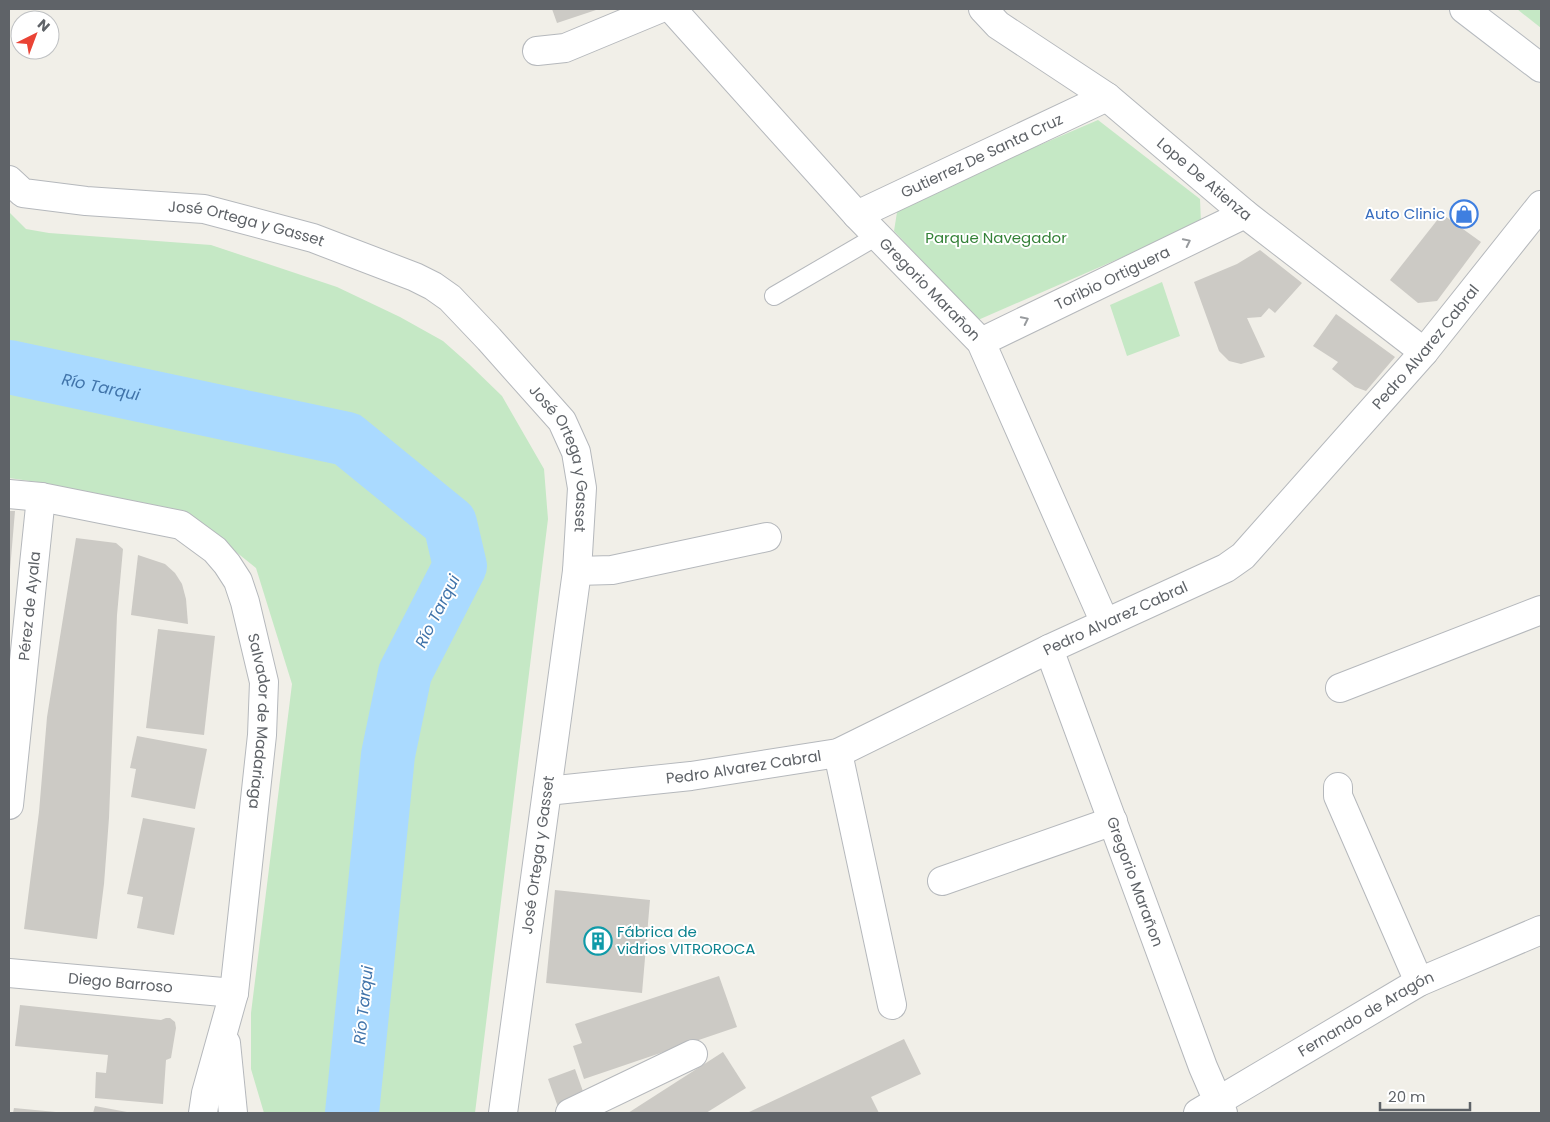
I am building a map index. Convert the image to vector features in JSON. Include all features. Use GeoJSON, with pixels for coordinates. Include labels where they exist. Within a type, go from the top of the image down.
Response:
{"type":"FeatureCollection","features":[{"type":"Feature","properties":{"kind":"street"},"geometry":{"type":"LineString","coordinates":[[537,51],[565,48],[659,9]]}},
{"type":"Feature","properties":{"kind":"street","name":"Gregorio Marañon"},"geometry":{"type":"LineString","coordinates":[[672,9],[857,215],[981,342],[1105,623]]}},
{"type":"Feature","properties":{"kind":"street","name":"Lope De Atienza"},"geometry":{"type":"LineString","coordinates":[[983,9],[998,25],[1107,97],[1245,214],[1424,352]]}},
{"type":"Feature","properties":{"kind":"street"},"geometry":{"type":"LineString","coordinates":[[1464,9],[1541,68]]}},
{"type":"Feature","properties":{"kind":"street","name":"Gutierrez De Santa Cruz"},"geometry":{"type":"LineString","coordinates":[[857,215],[1107,97]]}},
{"type":"Feature","properties":{"kind":"street","name":"José Ortega y Gasset"},"geometry":{"type":"LineString","coordinates":[[9,180],[23,193],[86,201],[204,209],[313,238],[415,277],[433,286],[450,298],[562,421],[576,452],[582,488],[577,571],[503,1113]]}},
{"type":"Feature","properties":{"kind":"street","name":"Pedro Alvarez Cabral"},"geometry":{"type":"LineString","coordinates":[[547,791],[691,776],[838,753],[1049,648],[1226,568],[1243,556],[1424,352],[1541,205]]}},
{"type":"Feature","properties":{"kind":"street","name":"Toribio Ortiguera"},"geometry":{"type":"LineString","coordinates":[[981,342],[1245,214]]}},
{"type":"Feature","properties":{"kind":"street","name":"Salvador de Madariaga"},"geometry":{"type":"LineString","coordinates":[[9,494],[41,497],[181,525],[215,550],[227,564],[238,581],[245,602],[264,682],[262,735],[234,993],[206,1093],[204,1113]]}},
{"type":"Feature","properties":{"kind":"street","name":"Pérez de Ayala"},"geometry":{"type":"LineString","coordinates":[[9,805],[41,497]]}},
{"type":"Feature","properties":{"kind":"street"},"geometry":{"type":"LineString","coordinates":[[577,571],[612,570],[767,537]]}},
{"type":"Feature","properties":{"kind":"street"},"geometry":{"type":"LineString","coordinates":[[1340,688],[1541,610]]}},
{"type":"Feature","properties":{"kind":"street","name":"Gregorio Marañon"},"geometry":{"type":"LineString","coordinates":[[1049,648],[1203,1068],[1213,1110]]}},
{"type":"Feature","properties":{"kind":"street"},"geometry":{"type":"LineString","coordinates":[[838,753],[892,1005]]}},
{"type":"Feature","properties":{"kind":"street"},"geometry":{"type":"LineString","coordinates":[[1338,787],[1338,796],[1419,982]]}},
{"type":"Feature","properties":{"kind":"street"},"geometry":{"type":"LineString","coordinates":[[942,881],[1113,821]]}},
{"type":"Feature","properties":{"kind":"street","name":"Fernando de Aragón"},"geometry":{"type":"LineString","coordinates":[[1213,1110],[1419,982],[1541,930]]}},
{"type":"Feature","properties":{"kind":"street","name":"Diego Barroso"},"geometry":{"type":"LineString","coordinates":[[9,972],[234,993]]}},
{"type":"Feature","properties":{"kind":"street"},"geometry":{"type":"LineString","coordinates":[[224,1029],[233,1113]]}},
{"type":"Feature","properties":{"kind":"street"},"geometry":{"type":"LineString","coordinates":[[570,1113],[692,1054]]}},
{"type":"Feature","properties":{"kind":"lane"},"geometry":{"type":"LineString","coordinates":[[774,296],[877,236]]}},
{"type":"Feature","properties":{"kind":"green space"},"geometry":{"type":"Polygon","coordinates":[[[1517,9],[1541,9],[1541,28],[1517,9]]]}},
{"type":"Feature","properties":{"kind":"green space","name":"Parque Navegador"},"geometry":{"type":"Polygon","coordinates":[[[1098,120],[1200,199],[1201,223],[978,320],[894,231],[898,206],[1098,120]]]}},
{"type":"Feature","properties":{"kind":"green space"},"geometry":{"type":"Polygon","coordinates":[[[9,212],[26,229],[49,233],[211,245],[337,287],[400,317],[443,341],[502,396],[544,469],[548,519],[475,1113],[264,1113],[251,1069],[251,1013],[292,684],[256,568],[185,511],[44,483],[9,478],[9,212]]]}},
{"type":"Feature","properties":{"kind":"green space"},"geometry":{"type":"Polygon","coordinates":[[[1162,282],[1180,336],[1127,356],[1110,305],[1162,282]]]}},
{"type":"Feature","properties":{"kind":"building"},"geometry":{"type":"Polygon","coordinates":[[[552,9],[599,9],[557,23],[552,9]]]}},
{"type":"Feature","properties":{"kind":"building"},"geometry":{"type":"Polygon","coordinates":[[[1442,214],[1481,242],[1437,301],[1418,303],[1390,280],[1442,214]]]}},
{"type":"Feature","properties":{"kind":"building"},"geometry":{"type":"Polygon","coordinates":[[[1260,250],[1302,283],[1275,313],[1269,308],[1261,317],[1247,318],[1265,357],[1241,364],[1229,361],[1219,351],[1194,282],[1237,264],[1260,250]]]}},
{"type":"Feature","properties":{"kind":"building"},"geometry":{"type":"Polygon","coordinates":[[[1336,314],[1395,357],[1366,391],[1355,387],[1332,369],[1338,362],[1313,346],[1336,314]]]}},
{"type":"Feature","properties":{"kind":"building"},"geometry":{"type":"Polygon","coordinates":[[[9,511],[15,511],[10,570],[9,570],[9,511]]]}},
{"type":"Feature","properties":{"kind":"building"},"geometry":{"type":"Polygon","coordinates":[[[76,538],[116,543],[123,549],[117,615],[109,818],[104,884],[97,939],[24,929],[39,812],[47,717],[76,538]]]}},
{"type":"Feature","properties":{"kind":"building"},"geometry":{"type":"Polygon","coordinates":[[[138,555],[165,564],[175,573],[182,584],[186,599],[188,624],[131,615],[138,555]]]}},
{"type":"Feature","properties":{"kind":"building"},"geometry":{"type":"Polygon","coordinates":[[[158,629],[215,636],[204,735],[146,728],[158,629]]]}},
{"type":"Feature","properties":{"kind":"building"},"geometry":{"type":"Polygon","coordinates":[[[137,736],[207,749],[195,809],[131,797],[136,769],[130,768],[137,736]]]}},
{"type":"Feature","properties":{"kind":"building"},"geometry":{"type":"Polygon","coordinates":[[[143,818],[195,828],[174,935],[137,928],[143,897],[127,894],[143,818]]]}},
{"type":"Feature","properties":{"kind":"building","name":"Fábrica de vidrios VITROROCA"},"geometry":{"type":"Polygon","coordinates":[[[555,890],[650,900],[642,993],[546,983],[555,890]]]}},
{"type":"Feature","properties":{"kind":"building"},"geometry":{"type":"Polygon","coordinates":[[[719,976],[737,1027],[584,1079],[573,1046],[582,1043],[575,1024],[719,976]]]}},
{"type":"Feature","properties":{"kind":"building"},"geometry":{"type":"Polygon","coordinates":[[[20,1005],[161,1020],[170,1018],[175,1022],[176,1028],[171,1058],[166,1060],[163,1104],[95,1098],[96,1072],[106,1073],[108,1055],[15,1046],[20,1005]]]}},
{"type":"Feature","properties":{"kind":"building"},"geometry":{"type":"Polygon","coordinates":[[[904,1039],[921,1074],[871,1097],[879,1113],[747,1113],[904,1039]]]}},
{"type":"Feature","properties":{"kind":"building"},"geometry":{"type":"Polygon","coordinates":[[[723,1052],[746,1088],[706,1113],[628,1113],[723,1052]]]}},
{"type":"Feature","properties":{"kind":"building"},"geometry":{"type":"Polygon","coordinates":[[[575,1069],[585,1097],[558,1107],[548,1079],[575,1069]]]}},
{"type":"Feature","properties":{"kind":"building"},"geometry":{"type":"Polygon","coordinates":[[[95,1106],[127,1112],[127,1113],[93,1113],[95,1106]]]}},
{"type":"Feature","properties":{"kind":"building"},"geometry":{"type":"Polygon","coordinates":[[[14,1108],[56,1112],[56,1113],[13,1113],[14,1108]]]}},
{"type":"Feature","properties":{"kind":"waterway","name":"Río Tarqui"},"geometry":{"type":"LineString","coordinates":[[9,367],[347,439],[450,523],[460,566],[405,673],[388,755],[352,1113]]}},
{"type":"Feature","properties":{"kind":"place","name":"Auto Clinic"},"geometry":{"type":"Point","coordinates":[1464,214]}},
{"type":"Feature","properties":{"kind":"place","name":"Fábrica de vidrios VITROROCA"},"geometry":{"type":"Point","coordinates":[598,941]}}]}
